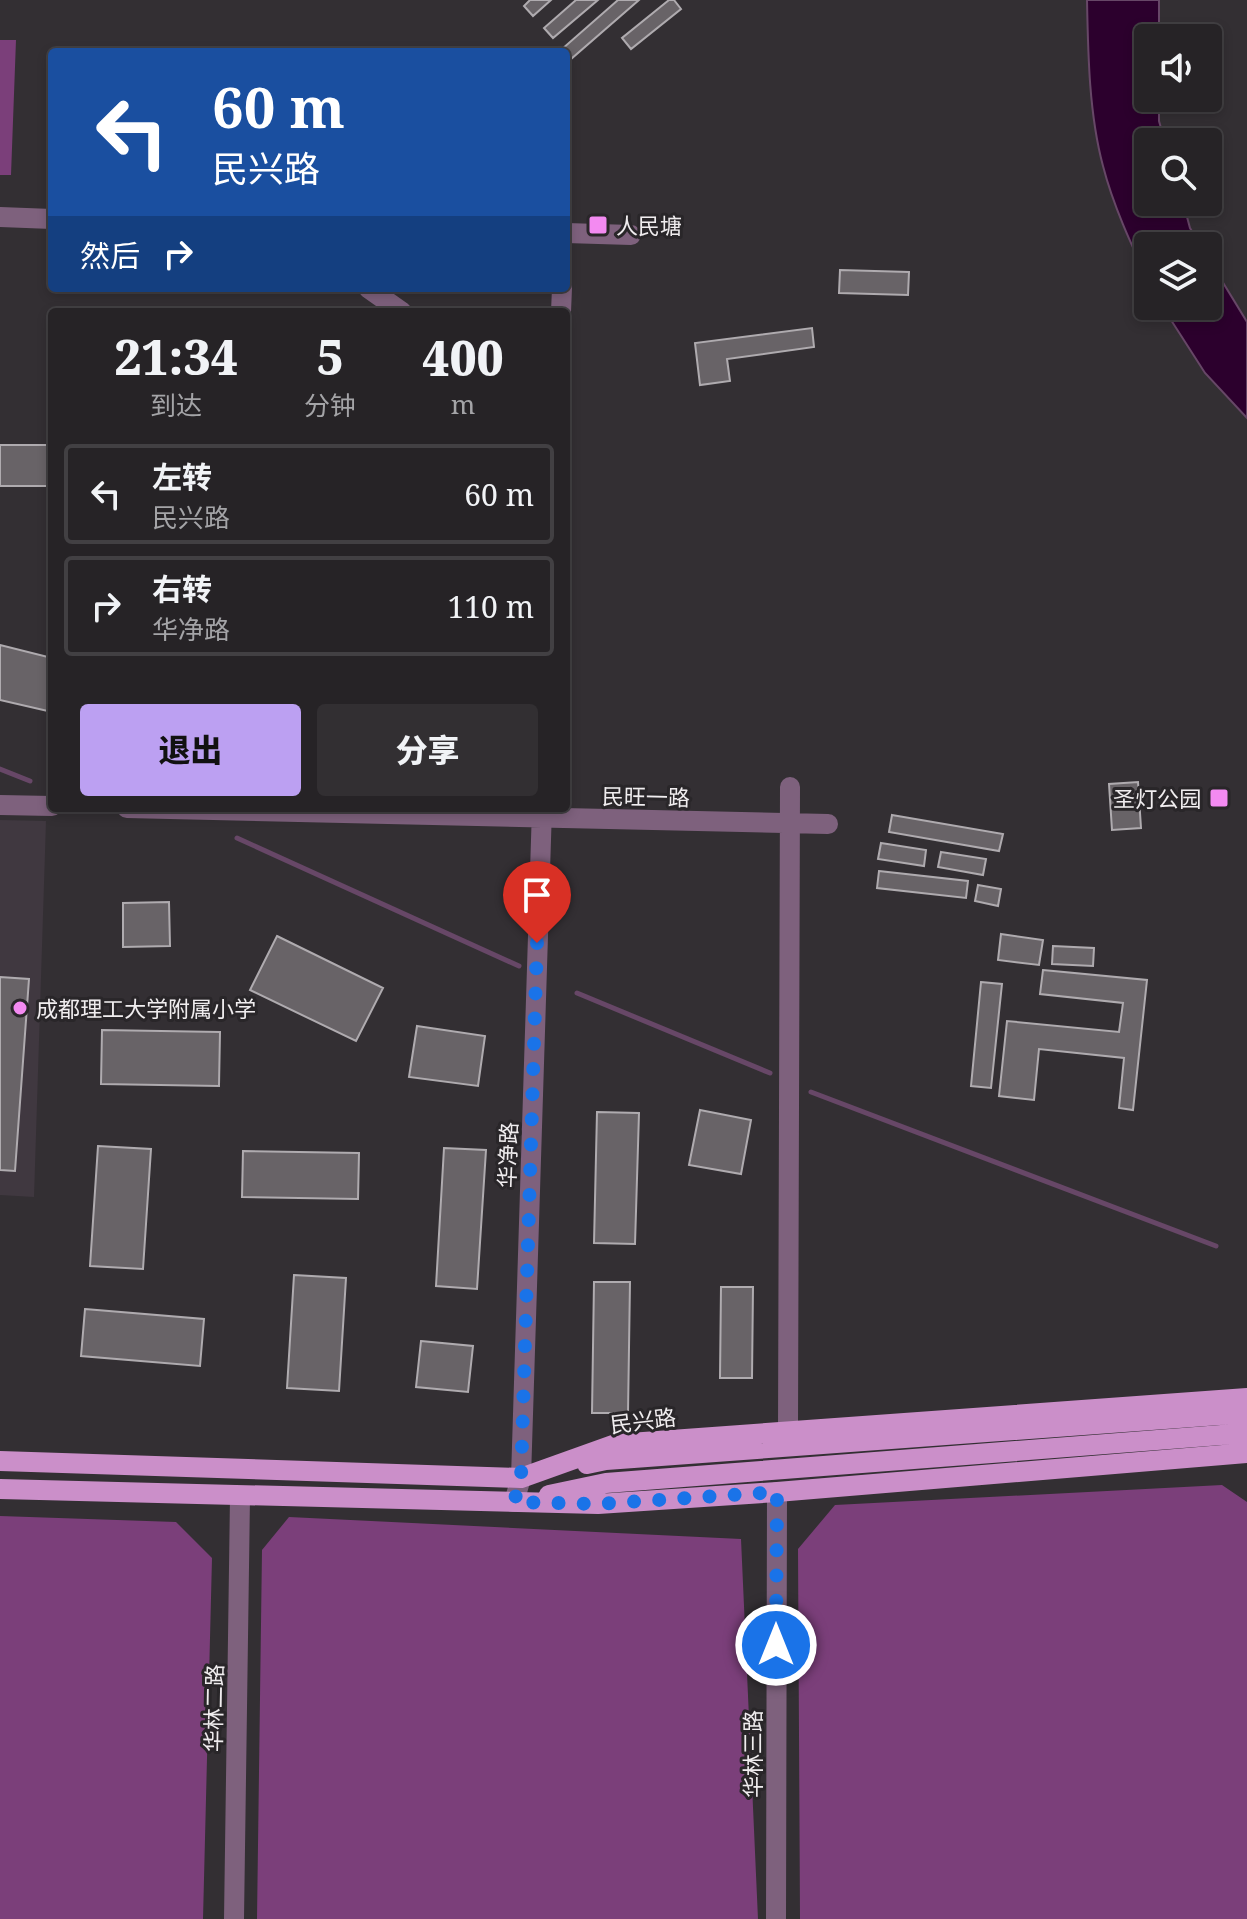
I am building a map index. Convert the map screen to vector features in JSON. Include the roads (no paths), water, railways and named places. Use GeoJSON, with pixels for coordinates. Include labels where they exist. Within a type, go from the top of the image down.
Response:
{"type":"FeatureCollection","features":[{"type":"Feature","properties":{"kind":"main road","name":"民兴路"},"geometry":{"type":"LineString","coordinates":[[521,1478],[616,1444],[1247,1398]]}},
{"type":"Feature","properties":{"kind":"main road","name":"民兴路"},"geometry":{"type":"LineString","coordinates":[[0,1461],[521,1478],[606,1460],[1247,1413]]}},
{"type":"Feature","properties":{"kind":"main road"},"geometry":{"type":"LineString","coordinates":[[514,1502],[606,1483],[1247,1433]]}},
{"type":"Feature","properties":{"kind":"main road"},"geometry":{"type":"LineString","coordinates":[[0,1489],[598,1504],[1247,1453]]}},
{"type":"Feature","properties":{"kind":"street"},"geometry":{"type":"LineString","coordinates":[[0,217],[48,219]]}},
{"type":"Feature","properties":{"kind":"street"},"geometry":{"type":"LineString","coordinates":[[570,233],[631,235]]}},
{"type":"Feature","properties":{"kind":"street"},"geometry":{"type":"LineString","coordinates":[[374,292],[396,308]]}},
{"type":"Feature","properties":{"kind":"street"},"geometry":{"type":"LineString","coordinates":[[788,1431],[790,787]]}},
{"type":"Feature","properties":{"kind":"street"},"geometry":{"type":"LineString","coordinates":[[0,805],[48,806]]}},
{"type":"Feature","properties":{"kind":"street","name":"民旺一路"},"geometry":{"type":"LineString","coordinates":[[458,812],[828,824]]}},
{"type":"Feature","properties":{"kind":"street","name":"华净路"},"geometry":{"type":"LineString","coordinates":[[514,1502],[521,1478],[541,813]]}},
{"type":"Feature","properties":{"kind":"street","name":"华林三路"},"geometry":{"type":"LineString","coordinates":[[776,1919],[777,1492]]}},
{"type":"Feature","properties":{"kind":"street","name":"华林二路"},"geometry":{"type":"LineString","coordinates":[[234,1919],[240,1497]]}},
{"type":"Feature","properties":{"kind":"waterway"},"geometry":{"type":"LineString","coordinates":[[0,769],[30,781]]}},
{"type":"Feature","properties":{"kind":"waterway"},"geometry":{"type":"LineString","coordinates":[[237,838],[519,966]]}},
{"type":"Feature","properties":{"kind":"waterway"},"geometry":{"type":"LineString","coordinates":[[577,993],[770,1073]]}},
{"type":"Feature","properties":{"kind":"waterway"},"geometry":{"type":"LineString","coordinates":[[811,1092],[1216,1246]]}},
{"type":"Feature","properties":{"kind":"place","name":"人民塘"},"geometry":{"type":"Point","coordinates":[598,225]}},
{"type":"Feature","properties":{"kind":"place","name":"圣灯公园"},"geometry":{"type":"Point","coordinates":[1219,798]}},
{"type":"Feature","properties":{"kind":"place","name":"成都理工大学附属小学"},"geometry":{"type":"Point","coordinates":[20,1008]}}]}
